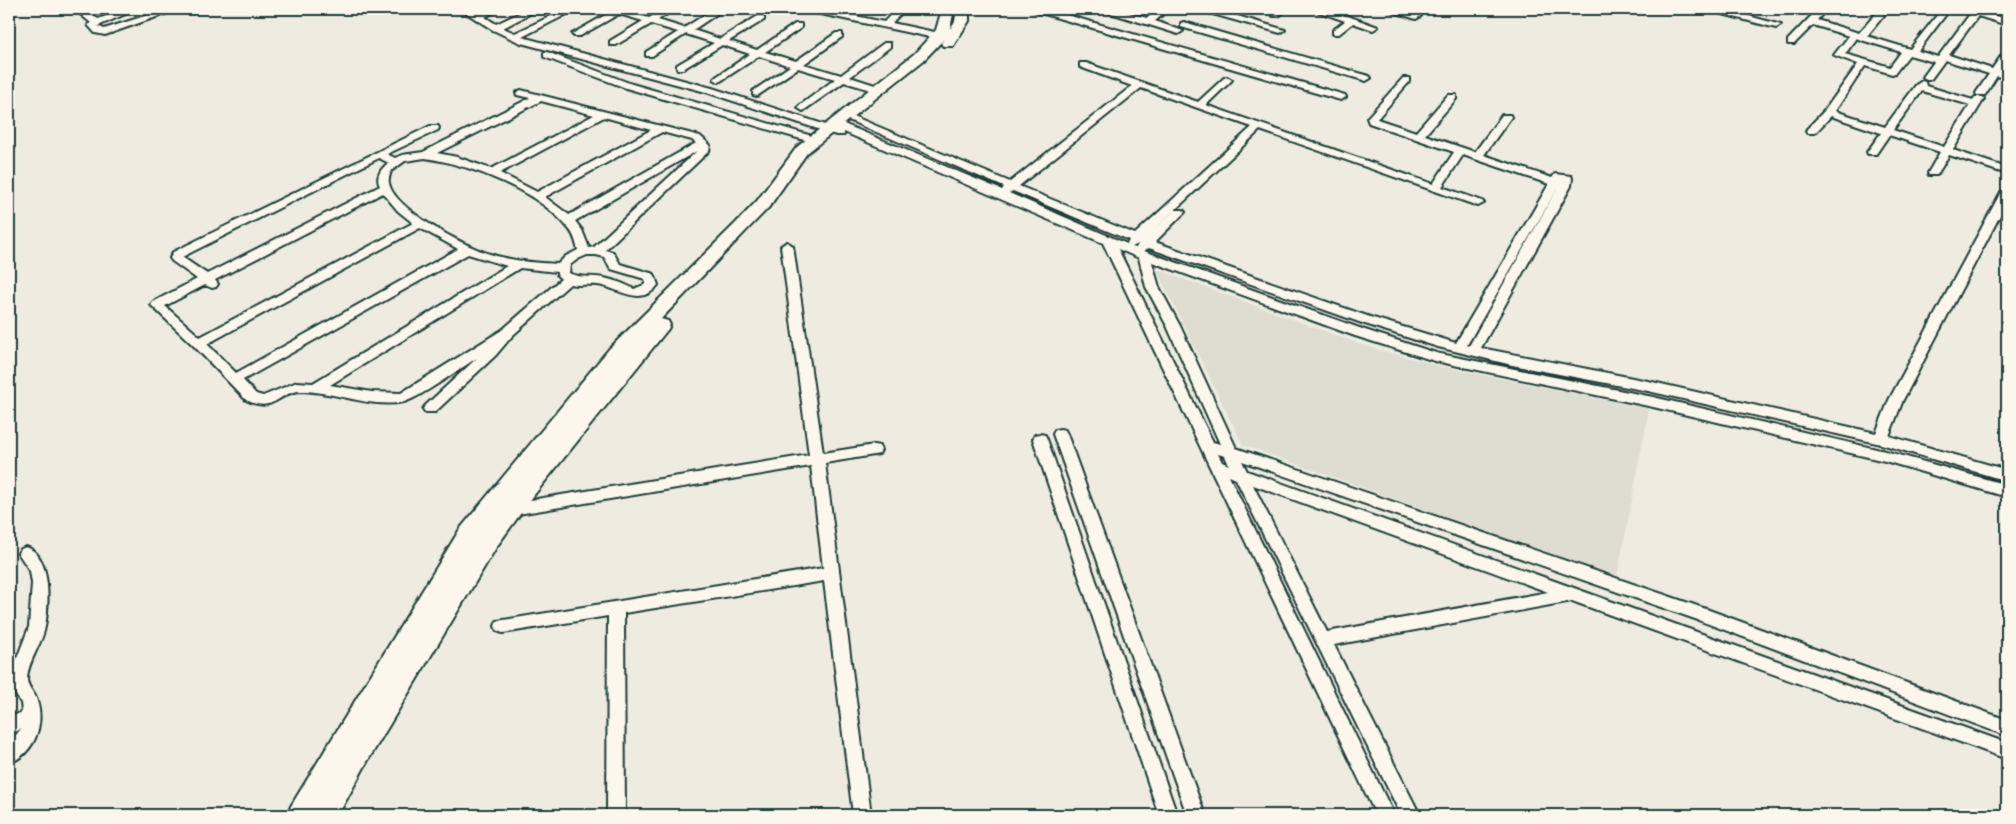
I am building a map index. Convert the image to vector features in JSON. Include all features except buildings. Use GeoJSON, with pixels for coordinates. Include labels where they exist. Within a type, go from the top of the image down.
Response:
{"type":"FeatureCollection","features":[{"type":"Feature","properties":{"kind":"main road"},"geometry":{"type":"LineString","coordinates":[[301,815],[468,536],[502,506],[526,489],[655,330],[761,223],[806,164],[838,127],[878,89],[919,57],[939,36],[948,22],[948,9]]}},
{"type":"Feature","properties":{"kind":"main road"},"geometry":{"type":"LineString","coordinates":[[324,815],[358,753],[490,540],[502,506],[616,354],[763,204],[802,150],[838,127],[945,46],[962,21],[963,9]]}},
{"type":"Feature","properties":{"kind":"street"},"geometry":{"type":"LineString","coordinates":[[78,9],[96,23]]}},
{"type":"Feature","properties":{"kind":"street"},"geometry":{"type":"LineString","coordinates":[[88,9],[98,18],[125,9]]}},
{"type":"Feature","properties":{"kind":"street"},"geometry":{"type":"LineString","coordinates":[[96,23],[133,9]]}},
{"type":"Feature","properties":{"kind":"street"},"geometry":{"type":"LineString","coordinates":[[96,23],[93,25],[96,29],[106,32],[175,9]]}},
{"type":"Feature","properties":{"kind":"street"},"geometry":{"type":"LineString","coordinates":[[464,9],[496,28],[524,41],[709,90],[838,127],[1002,188],[1139,248],[1351,330],[1435,357],[1653,402],[1885,456],[2007,491]]}},
{"type":"Feature","properties":{"kind":"street"},"geometry":{"type":"LineString","coordinates":[[478,17],[496,9]]}},
{"type":"Feature","properties":{"kind":"street"},"geometry":{"type":"LineString","coordinates":[[496,28],[535,9]]}},
{"type":"Feature","properties":{"kind":"street"},"geometry":{"type":"LineString","coordinates":[[514,37],[573,9]]}},
{"type":"Feature","properties":{"kind":"street"},"geometry":{"type":"LineString","coordinates":[[577,34],[617,9],[878,89]]}},
{"type":"Feature","properties":{"kind":"street"},"geometry":{"type":"LineString","coordinates":[[613,42],[670,9]]}},
{"type":"Feature","properties":{"kind":"street"},"geometry":{"type":"LineString","coordinates":[[649,54],[720,9]]}},
{"type":"Feature","properties":{"kind":"street"},"geometry":{"type":"LineString","coordinates":[[817,9],[939,36]]}},
{"type":"Feature","properties":{"kind":"street"},"geometry":{"type":"LineString","coordinates":[[850,17],[860,9]]}},
{"type":"Feature","properties":{"kind":"street"},"geometry":{"type":"LineString","coordinates":[[886,24],[901,9]]}},
{"type":"Feature","properties":{"kind":"street"},"geometry":{"type":"LineString","coordinates":[[1037,9],[1063,12],[1087,23],[1340,97]]}},
{"type":"Feature","properties":{"kind":"street"},"geometry":{"type":"LineString","coordinates":[[1087,23],[1106,9],[1148,22],[1192,18],[1280,30]]}},
{"type":"Feature","properties":{"kind":"street"},"geometry":{"type":"LineString","coordinates":[[1148,22],[1165,9]]}},
{"type":"Feature","properties":{"kind":"street"},"geometry":{"type":"LineString","coordinates":[[1320,9],[1373,26]]}},
{"type":"Feature","properties":{"kind":"street"},"geometry":{"type":"LineString","coordinates":[[1384,16],[1394,9],[1416,16]]}},
{"type":"Feature","properties":{"kind":"street"},"geometry":{"type":"LineString","coordinates":[[1718,9],[1776,25]]}},
{"type":"Feature","properties":{"kind":"street"},"geometry":{"type":"LineString","coordinates":[[1791,42],[1823,9]]}},
{"type":"Feature","properties":{"kind":"street"},"geometry":{"type":"LineString","coordinates":[[1885,9],[1839,55],[1892,71],[1946,9]]}},
{"type":"Feature","properties":{"kind":"street"},"geometry":{"type":"LineString","coordinates":[[1962,9],[1977,11],[2007,22]]}},
{"type":"Feature","properties":{"kind":"street"},"geometry":{"type":"LineString","coordinates":[[1872,152],[1977,11]]}},
{"type":"Feature","properties":{"kind":"street"},"geometry":{"type":"LineString","coordinates":[[680,67],[760,18]]}},
{"type":"Feature","properties":{"kind":"street"},"geometry":{"type":"LineString","coordinates":[[1117,32],[1134,18]]}},
{"type":"Feature","properties":{"kind":"street"},"geometry":{"type":"LineString","coordinates":[[1162,44],[1192,18]]}},
{"type":"Feature","properties":{"kind":"street"},"geometry":{"type":"LineString","coordinates":[[1192,18],[1366,78]]}},
{"type":"Feature","properties":{"kind":"street"},"geometry":{"type":"LineString","coordinates":[[1336,32],[1352,20]]}},
{"type":"Feature","properties":{"kind":"street"},"geometry":{"type":"LineString","coordinates":[[1810,21],[1909,52],[2007,76]]}},
{"type":"Feature","properties":{"kind":"street"},"geometry":{"type":"LineString","coordinates":[[719,80],[798,26]]}},
{"type":"Feature","properties":{"kind":"street"},"geometry":{"type":"LineString","coordinates":[[757,94],[839,35]]}},
{"type":"Feature","properties":{"kind":"street"},"geometry":{"type":"LineString","coordinates":[[524,41],[545,55],[629,86],[838,127]]}},
{"type":"Feature","properties":{"kind":"street"},"geometry":{"type":"LineString","coordinates":[[804,108],[887,45]]}},
{"type":"Feature","properties":{"kind":"street"},"geometry":{"type":"LineString","coordinates":[[1933,173],[2007,54]]}},
{"type":"Feature","properties":{"kind":"street"},"geometry":{"type":"LineString","coordinates":[[1082,65],[1478,203]]}},
{"type":"Feature","properties":{"kind":"street"},"geometry":{"type":"LineString","coordinates":[[1811,131],[1828,112],[1860,66]]}},
{"type":"Feature","properties":{"kind":"street"},"geometry":{"type":"LineString","coordinates":[[1199,106],[1227,80]]}},
{"type":"Feature","properties":{"kind":"street"},"geometry":{"type":"LineString","coordinates":[[1406,80],[1372,118],[1373,120],[1418,137],[1560,184]]}},
{"type":"Feature","properties":{"kind":"street"},"geometry":{"type":"LineString","coordinates":[[1002,188],[1134,83]]}},
{"type":"Feature","properties":{"kind":"street"},"geometry":{"type":"LineString","coordinates":[[1923,83],[1979,99]]}},
{"type":"Feature","properties":{"kind":"street"},"geometry":{"type":"LineString","coordinates":[[430,410],[492,352],[507,333],[565,274],[566,260],[591,251],[704,149],[703,143],[696,138],[521,93]]}},
{"type":"Feature","properties":{"kind":"street"},"geometry":{"type":"LineString","coordinates":[[1418,137],[1452,97]]}},
{"type":"Feature","properties":{"kind":"street"},"geometry":{"type":"LineString","coordinates":[[432,155],[542,99]]}},
{"type":"Feature","properties":{"kind":"street"},"geometry":{"type":"LineString","coordinates":[[1828,112],[2007,171]]}},
{"type":"Feature","properties":{"kind":"street"},"geometry":{"type":"LineString","coordinates":[[488,171],[596,113]]}},
{"type":"Feature","properties":{"kind":"street"},"geometry":{"type":"LineString","coordinates":[[1477,157],[1506,117]]}},
{"type":"Feature","properties":{"kind":"street"},"geometry":{"type":"LineString","coordinates":[[533,194],[654,127]]}},
{"type":"Feature","properties":{"kind":"street"},"geometry":{"type":"LineString","coordinates":[[209,281],[176,258],[177,255],[434,128]]}},
{"type":"Feature","properties":{"kind":"street"},"geometry":{"type":"LineString","coordinates":[[1139,248],[1263,128]]}},
{"type":"Feature","properties":{"kind":"street"},"geometry":{"type":"LineString","coordinates":[[568,221],[703,143]]}},
{"type":"Feature","properties":{"kind":"street"},"geometry":{"type":"LineString","coordinates":[[1436,188],[1460,151]]}},
{"type":"Feature","properties":{"kind":"street"},"geometry":{"type":"LineString","coordinates":[[379,154],[395,162]]}},
{"type":"Feature","properties":{"kind":"street"},"geometry":{"type":"LineString","coordinates":[[432,155],[488,171],[533,194],[568,221],[591,251],[609,255],[615,266],[619,268],[650,277],[653,282],[651,287],[642,292],[633,293],[618,286],[597,281],[575,281],[565,274],[525,266],[462,247],[417,220],[396,204],[386,191],[383,178],[384,172],[395,162],[408,157],[432,155]]}},
{"type":"Feature","properties":{"kind":"street"},"geometry":{"type":"LineString","coordinates":[[1459,348],[1560,184]]}},
{"type":"Feature","properties":{"kind":"street"},"geometry":{"type":"LineString","coordinates":[[1473,351],[1560,184]]}},
{"type":"Feature","properties":{"kind":"street"},"geometry":{"type":"LineString","coordinates":[[1002,188],[1108,240],[1459,348],[1648,386],[1881,440],[2007,475]]}},
{"type":"Feature","properties":{"kind":"street"},"geometry":{"type":"LineString","coordinates":[[386,191],[159,307],[196,340],[251,397],[261,401],[296,387],[321,388],[389,398],[404,397],[507,333]]}},
{"type":"Feature","properties":{"kind":"street"},"geometry":{"type":"LineString","coordinates":[[1881,440],[1896,400],[2007,192]]}},
{"type":"Feature","properties":{"kind":"street"},"geometry":{"type":"LineString","coordinates":[[196,340],[417,220]]}},
{"type":"Feature","properties":{"kind":"street"},"geometry":{"type":"LineString","coordinates":[[1108,240],[1385,815]]}},
{"type":"Feature","properties":{"kind":"street"},"geometry":{"type":"LineString","coordinates":[[787,246],[817,459],[862,815]]}},
{"type":"Feature","properties":{"kind":"street"},"geometry":{"type":"LineString","coordinates":[[232,377],[462,247]]}},
{"type":"Feature","properties":{"kind":"street"},"geometry":{"type":"LineString","coordinates":[[1139,248],[1150,282],[1177,333],[1240,473],[1411,815]]}},
{"type":"Feature","properties":{"kind":"street"},"geometry":{"type":"LineString","coordinates":[[321,388],[525,266]]}},
{"type":"Feature","properties":{"kind":"street"},"geometry":{"type":"LineString","coordinates":[[651,287],[674,294]]}},
{"type":"Feature","properties":{"kind":"street"},"geometry":{"type":"LineString","coordinates":[[1060,434],[1196,815]]}},
{"type":"Feature","properties":{"kind":"street"},"geometry":{"type":"LineString","coordinates":[[1040,439],[1168,815]]}},
{"type":"Feature","properties":{"kind":"street"},"geometry":{"type":"LineString","coordinates":[[1207,446],[1231,452],[1703,615],[2007,728]]}},
{"type":"Feature","properties":{"kind":"street"},"geometry":{"type":"LineString","coordinates":[[502,506],[874,450]]}},
{"type":"Feature","properties":{"kind":"street"},"geometry":{"type":"LineString","coordinates":[[1217,466],[2007,751]]}},
{"type":"Feature","properties":{"kind":"street"},"geometry":{"type":"LineString","coordinates":[[9,755],[27,737],[32,725],[29,701],[18,684],[19,674],[37,627],[40,583],[37,569],[26,553]]}},
{"type":"Feature","properties":{"kind":"street"},"geometry":{"type":"LineString","coordinates":[[502,626],[832,573]]}},
{"type":"Feature","properties":{"kind":"street"},"geometry":{"type":"LineString","coordinates":[[1324,640],[1575,594]]}},
{"type":"Feature","properties":{"kind":"street"},"geometry":{"type":"LineString","coordinates":[[616,607],[616,815]]}},
{"type":"Feature","properties":{"kind":"street"},"geometry":{"type":"LineString","coordinates":[[9,727],[32,715]]}},
{"type":"Feature","properties":{"kind":"shaded area"},"geometry":{"type":"Polygon","coordinates":[[[1156,269],[1362,345],[1435,365],[1649,409],[1617,578],[1243,445],[1156,269]]]}}]}
